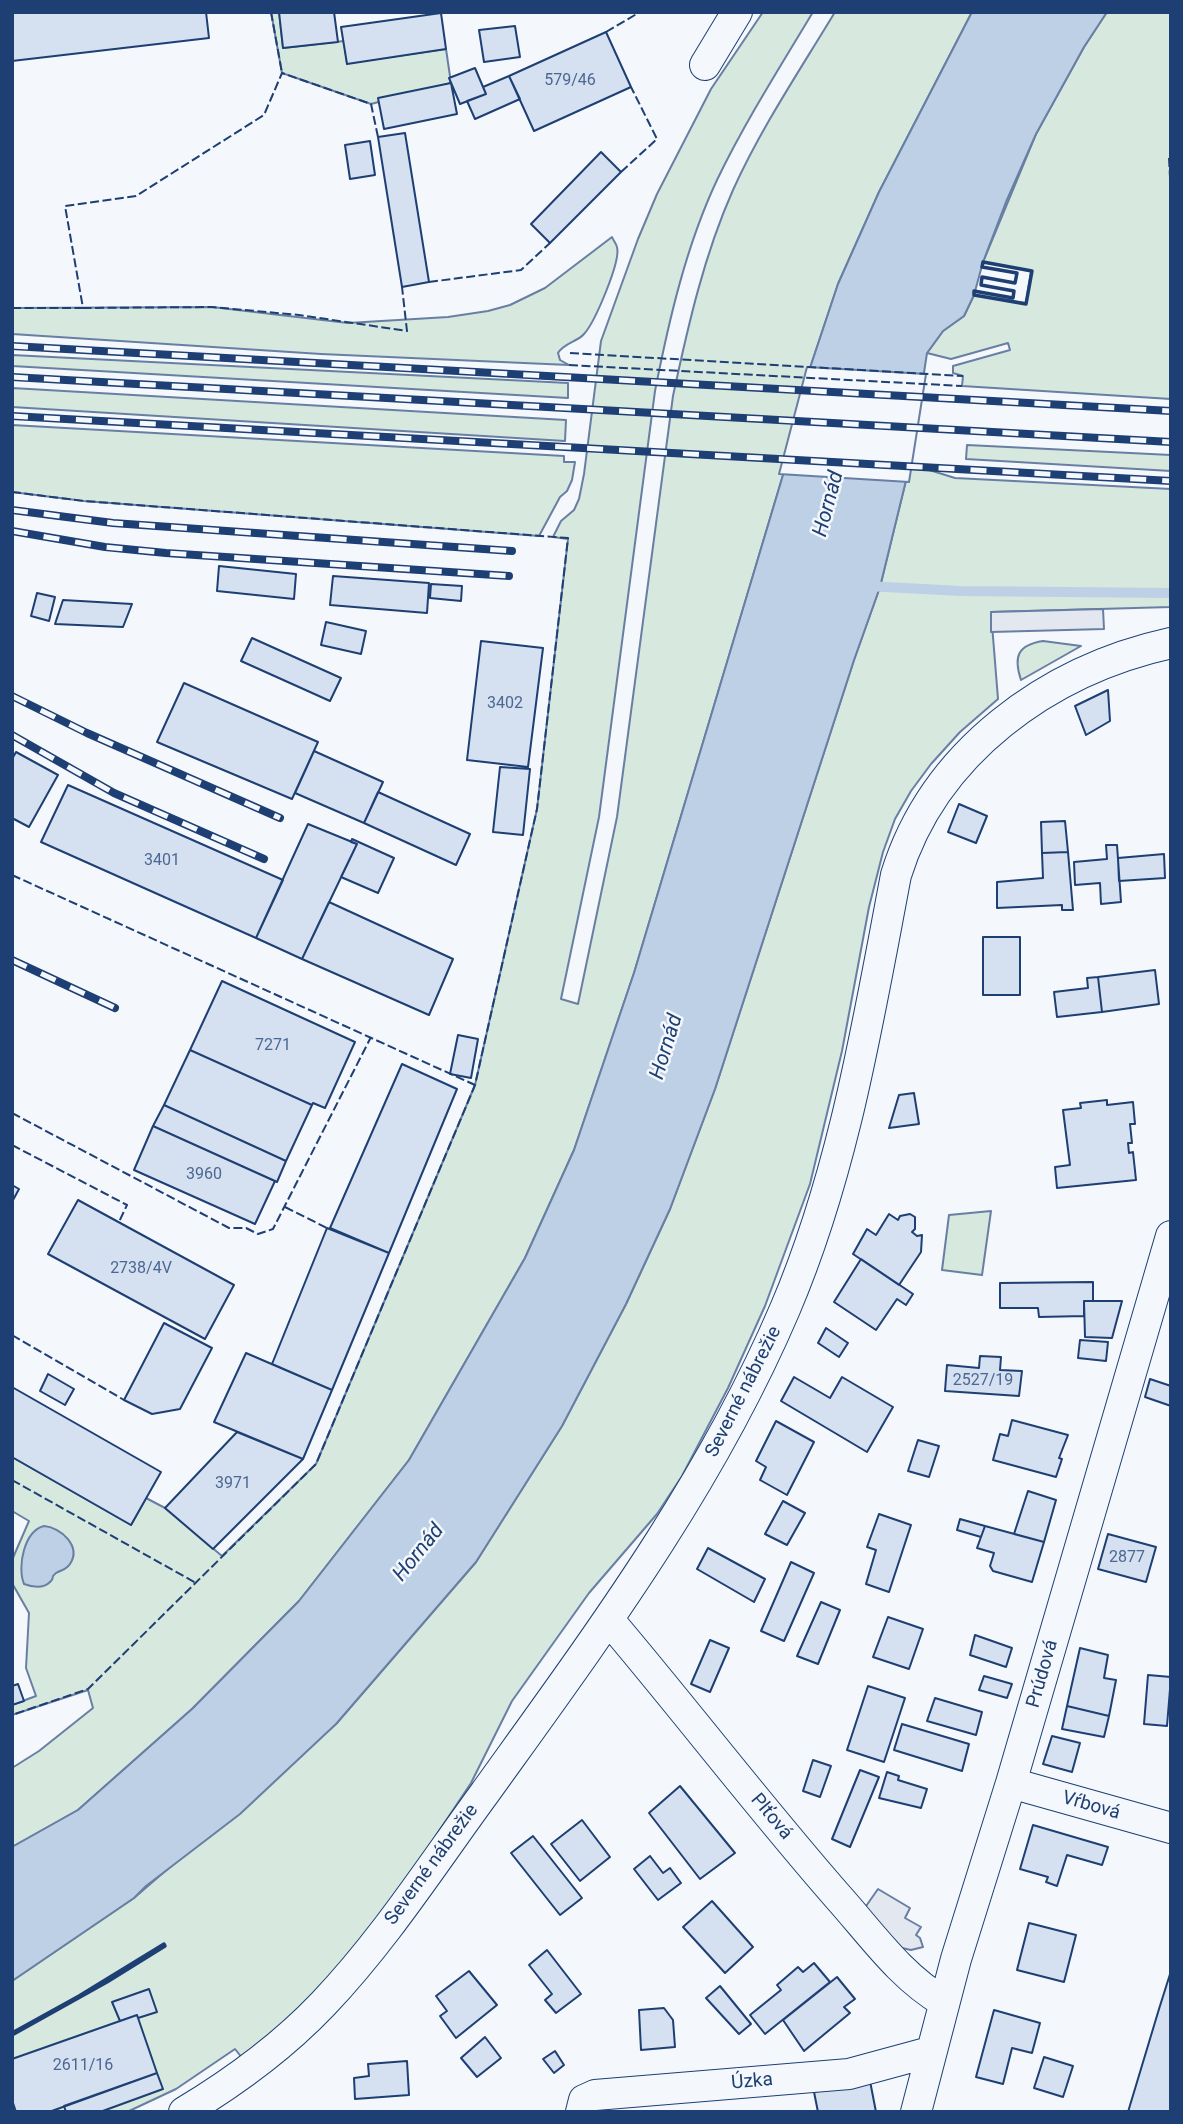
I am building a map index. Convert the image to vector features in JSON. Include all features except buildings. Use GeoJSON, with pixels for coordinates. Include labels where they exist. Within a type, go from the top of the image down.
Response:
{"type":"FeatureCollection","features":[{"type":"Feature","properties":{"kind":"street"},"geometry":{"type":"LineString","coordinates":[[705,65],[737,12]]}},
{"type":"Feature","properties":{"kind":"street","name":"Severné nábrežie"},"geometry":{"type":"LineString","coordinates":[[184,2112],[250,2068],[282,2042],[323,2005],[365,1956],[609,1620],[686,1503],[747,1395],[787,1305],[830,1179],[862,1053],[895,875],[915,824],[934,793],[959,764],[1017,709],[1051,687],[1091,667],[1136,650],[1171,643]]}},
{"type":"Feature","properties":{"kind":"street","name":"Prúdová"},"geometry":{"type":"LineString","coordinates":[[916,2112],[944,2002],[1171,1236]]}},
{"type":"Feature","properties":{"kind":"street","name":"Plťová"},"geometry":{"type":"LineString","coordinates":[[609,1620],[823,1880],[906,1974],[923,1990],[944,2002]]}},
{"type":"Feature","properties":{"kind":"street","name":"Vŕbová"},"geometry":{"type":"LineString","coordinates":[[1011,1783],[1169,1828]]}},
{"type":"Feature","properties":{"kind":"street","name":"Úzka"},"geometry":{"type":"LineString","coordinates":[[580,2112],[584,2100],[595,2095],[849,2074],[930,2052]]}},
{"type":"Feature","properties":{"kind":"shaded area"},"geometry":{"type":"Polygon","coordinates":[[[271,12],[279,12],[283,48],[344,41],[347,63],[446,49],[451,83],[371,104],[282,73],[271,12]]]}},
{"type":"Feature","properties":{"kind":"shaded area"},"geometry":{"type":"Polygon","coordinates":[[[763,12],[813,12],[751,116],[717,180],[687,257],[673,310],[655,391],[599,817],[561,999],[578,1004],[617,817],[673,396],[698,291],[723,215],[756,144],[835,12],[972,12],[879,192],[838,284],[805,383],[789,455],[634,973],[574,1150],[525,1258],[409,1460],[299,1601],[192,1709],[78,1810],[12,1847],[12,1768],[39,1751],[93,1708],[88,1690],[12,1715],[12,1705],[36,1696],[26,1668],[29,1613],[12,1583],[12,1560],[29,1521],[12,1511],[12,1457],[131,1525],[146,1498],[165,1508],[222,1556],[316,1464],[475,1085],[537,809],[568,539],[553,537],[561,521],[574,510],[579,499],[601,341],[657,194],[711,89],[763,12]]]}},
{"type":"Feature","properties":{"kind":"shaded area"},"geometry":{"type":"Polygon","coordinates":[[[1107,12],[1171,12],[1171,399],[962,386],[963,376],[953,373],[953,366],[1010,350],[1008,343],[951,359],[927,353],[943,331],[964,316],[974,295],[1026,303],[1031,271],[983,262],[1036,134],[1084,47],[1107,12]]]}},
{"type":"Feature","properties":{"kind":"shaded area"},"geometry":{"type":"Polygon","coordinates":[[[612,237],[617,254],[600,305],[584,334],[558,353],[560,360],[569,365],[321,354],[12,334],[12,308],[212,307],[348,323],[448,317],[488,311],[510,305],[545,288],[612,237]]]}},
{"type":"Feature","properties":{"kind":"shaded area"},"geometry":{"type":"Polygon","coordinates":[[[12,355],[568,383],[568,398],[12,366],[12,355]]]}},
{"type":"Feature","properties":{"kind":"shaded area"},"geometry":{"type":"Polygon","coordinates":[[[12,388],[566,420],[565,441],[12,407],[12,388]]]}},
{"type":"Feature","properties":{"kind":"shaded area"},"geometry":{"type":"Polygon","coordinates":[[[12,425],[564,456],[564,462],[575,462],[567,491],[560,497],[539,536],[84,501],[12,492],[12,425]]]}},
{"type":"Feature","properties":{"kind":"shaded area"},"geometry":{"type":"Polygon","coordinates":[[[967,445],[1171,455],[1171,471],[966,459],[967,445]]]}},
{"type":"Feature","properties":{"kind":"shaded area"},"geometry":{"type":"Polygon","coordinates":[[[910,464],[955,478],[1171,489],[1171,607],[991,612],[998,699],[960,732],[931,764],[895,819],[883,852],[869,907],[842,1051],[810,1184],[765,1306],[728,1388],[682,1476],[657,1514],[589,1593],[512,1701],[471,1783],[323,2005],[250,2068],[235,2049],[176,2089],[127,2112],[12,2112],[12,1981],[134,1898],[336,1724],[476,1562],[562,1426],[626,1304],[670,1209],[715,1089],[880,587],[910,464]]]}},
{"type":"Feature","properties":{"kind":"shaded area"},"geometry":{"type":"Polygon","coordinates":[[[1103,609],[1104,629],[991,632],[991,612],[1103,609]]]}},
{"type":"Feature","properties":{"kind":"shaded area"},"geometry":{"type":"Polygon","coordinates":[[[1043,641],[1081,646],[1021,680],[1018,664],[1020,653],[1028,645],[1043,641]]]}},
{"type":"Feature","properties":{"kind":"shaded area"},"geometry":{"type":"Polygon","coordinates":[[[991,1211],[982,1275],[942,1270],[949,1215],[991,1211]]]}},
{"type":"Feature","properties":{"kind":"shaded area"},"geometry":{"type":"Polygon","coordinates":[[[878,1889],[910,1908],[905,1918],[921,1927],[916,1935],[923,1947],[911,1950],[902,1948],[864,1909],[878,1889]]]}},
{"type":"Feature","properties":{"kind":"water","name":"Hornád"},"geometry":{"type":"Polygon","coordinates":[[[972,12],[1107,12],[1084,47],[1036,134],[1006,202],[983,262],[974,295],[964,316],[943,331],[927,353],[910,464],[880,587],[715,1089],[670,1209],[626,1304],[562,1426],[476,1562],[336,1724],[240,1814],[134,1898],[12,1981],[12,1847],[78,1810],[192,1709],[299,1601],[409,1460],[525,1258],[574,1150],[634,973],[789,455],[805,383],[838,284],[879,192],[972,12]]]}},
{"type":"Feature","properties":{"kind":"water"},"geometry":{"type":"Polygon","coordinates":[[[44,1526],[56,1530],[68,1539],[73,1557],[68,1566],[56,1573],[47,1584],[41,1587],[30,1586],[24,1584],[22,1577],[24,1550],[31,1535],[44,1526]]]}},
{"type":"Feature","properties":{"kind":"pier"},"geometry":{"type":"Polygon","coordinates":[[[807,367],[926,374],[909,482],[779,474],[807,367]]]}},
{"type":"Feature","properties":{"kind":"waterway"},"geometry":{"type":"LineString","coordinates":[[867,586],[960,591],[1171,593]]}},
{"type":"Feature","properties":{"kind":"railway"},"geometry":{"type":"LineString","coordinates":[[12,346],[1171,411]]}},
{"type":"Feature","properties":{"kind":"railway"},"geometry":{"type":"LineString","coordinates":[[12,377],[1171,442]]}},
{"type":"Feature","properties":{"kind":"railway"},"geometry":{"type":"LineString","coordinates":[[12,416],[1171,481]]}},
{"type":"Feature","properties":{"kind":"railway"},"geometry":{"type":"LineString","coordinates":[[12,510],[113,523],[512,551]]}},
{"type":"Feature","properties":{"kind":"railway"},"geometry":{"type":"LineString","coordinates":[[12,531],[105,547],[166,553],[509,576]]}},
{"type":"Feature","properties":{"kind":"railway"},"geometry":{"type":"LineString","coordinates":[[12,696],[87,733],[280,818]]}},
{"type":"Feature","properties":{"kind":"railway"},"geometry":{"type":"LineString","coordinates":[[12,735],[114,793],[264,859]]}},
{"type":"Feature","properties":{"kind":"railway"},"geometry":{"type":"LineString","coordinates":[[12,960],[115,1008]]}},
{"type":"Feature","properties":{"kind":"fence"},"geometry":{"type":"LineString","coordinates":[[271,12],[282,73]]}},
{"type":"Feature","properties":{"kind":"fence"},"geometry":{"type":"LineString","coordinates":[[606,32],[640,12]]}},
{"type":"Feature","properties":{"kind":"fence"},"geometry":{"type":"LineString","coordinates":[[378,137],[371,104],[282,73],[264,115],[136,196],[65,206],[83,308],[212,307],[299,315],[407,331],[402,287]]}},
{"type":"Feature","properties":{"kind":"fence"},"geometry":{"type":"LineString","coordinates":[[621,172],[657,139],[631,87]]}},
{"type":"Feature","properties":{"kind":"fence"},"geometry":{"type":"LineString","coordinates":[[1169,158],[1171,197]]}},
{"type":"Feature","properties":{"kind":"fence"},"geometry":{"type":"LineString","coordinates":[[429,282],[521,270],[550,243]]}},
{"type":"Feature","properties":{"kind":"fence"},"geometry":{"type":"LineString","coordinates":[[12,308],[83,308]]}},
{"type":"Feature","properties":{"kind":"fence"},"geometry":{"type":"LineString","coordinates":[[570,353],[963,376]]}},
{"type":"Feature","properties":{"kind":"fence"},"geometry":{"type":"LineString","coordinates":[[569,365],[962,386]]}},
{"type":"Feature","properties":{"kind":"fence"},"geometry":{"type":"LineString","coordinates":[[12,492],[84,501],[568,538],[537,809],[475,1085],[316,1464],[88,1689],[12,1715]]}},
{"type":"Feature","properties":{"kind":"fence"},"geometry":{"type":"LineString","coordinates":[[12,875],[475,1085]]}},
{"type":"Feature","properties":{"kind":"fence"},"geometry":{"type":"LineString","coordinates":[[12,1113],[229,1228],[246,1228],[258,1234],[273,1229],[371,1037]]}},
{"type":"Feature","properties":{"kind":"fence"},"geometry":{"type":"LineString","coordinates":[[12,1145],[127,1205],[119,1222]]}},
{"type":"Feature","properties":{"kind":"fence"},"geometry":{"type":"LineString","coordinates":[[285,1207],[327,1228]]}},
{"type":"Feature","properties":{"kind":"fence"},"geometry":{"type":"LineString","coordinates":[[12,1335],[124,1400]]}},
{"type":"Feature","properties":{"kind":"fence"},"geometry":{"type":"LineString","coordinates":[[12,1480],[196,1583]]}},
{"type":"Feature","properties":{"kind":"wall"},"geometry":{"type":"LineString","coordinates":[[983,262],[1032,271],[1026,304],[974,295],[974,291],[1013,298],[1014,291],[981,285],[982,277],[1015,283],[1017,273],[982,267],[983,262]]}},
{"type":"Feature","properties":{"kind":"wall"},"geometry":{"type":"LineString","coordinates":[[12,2033],[164,1944],[165,1946],[107,1982],[12,2035]]}}]}
